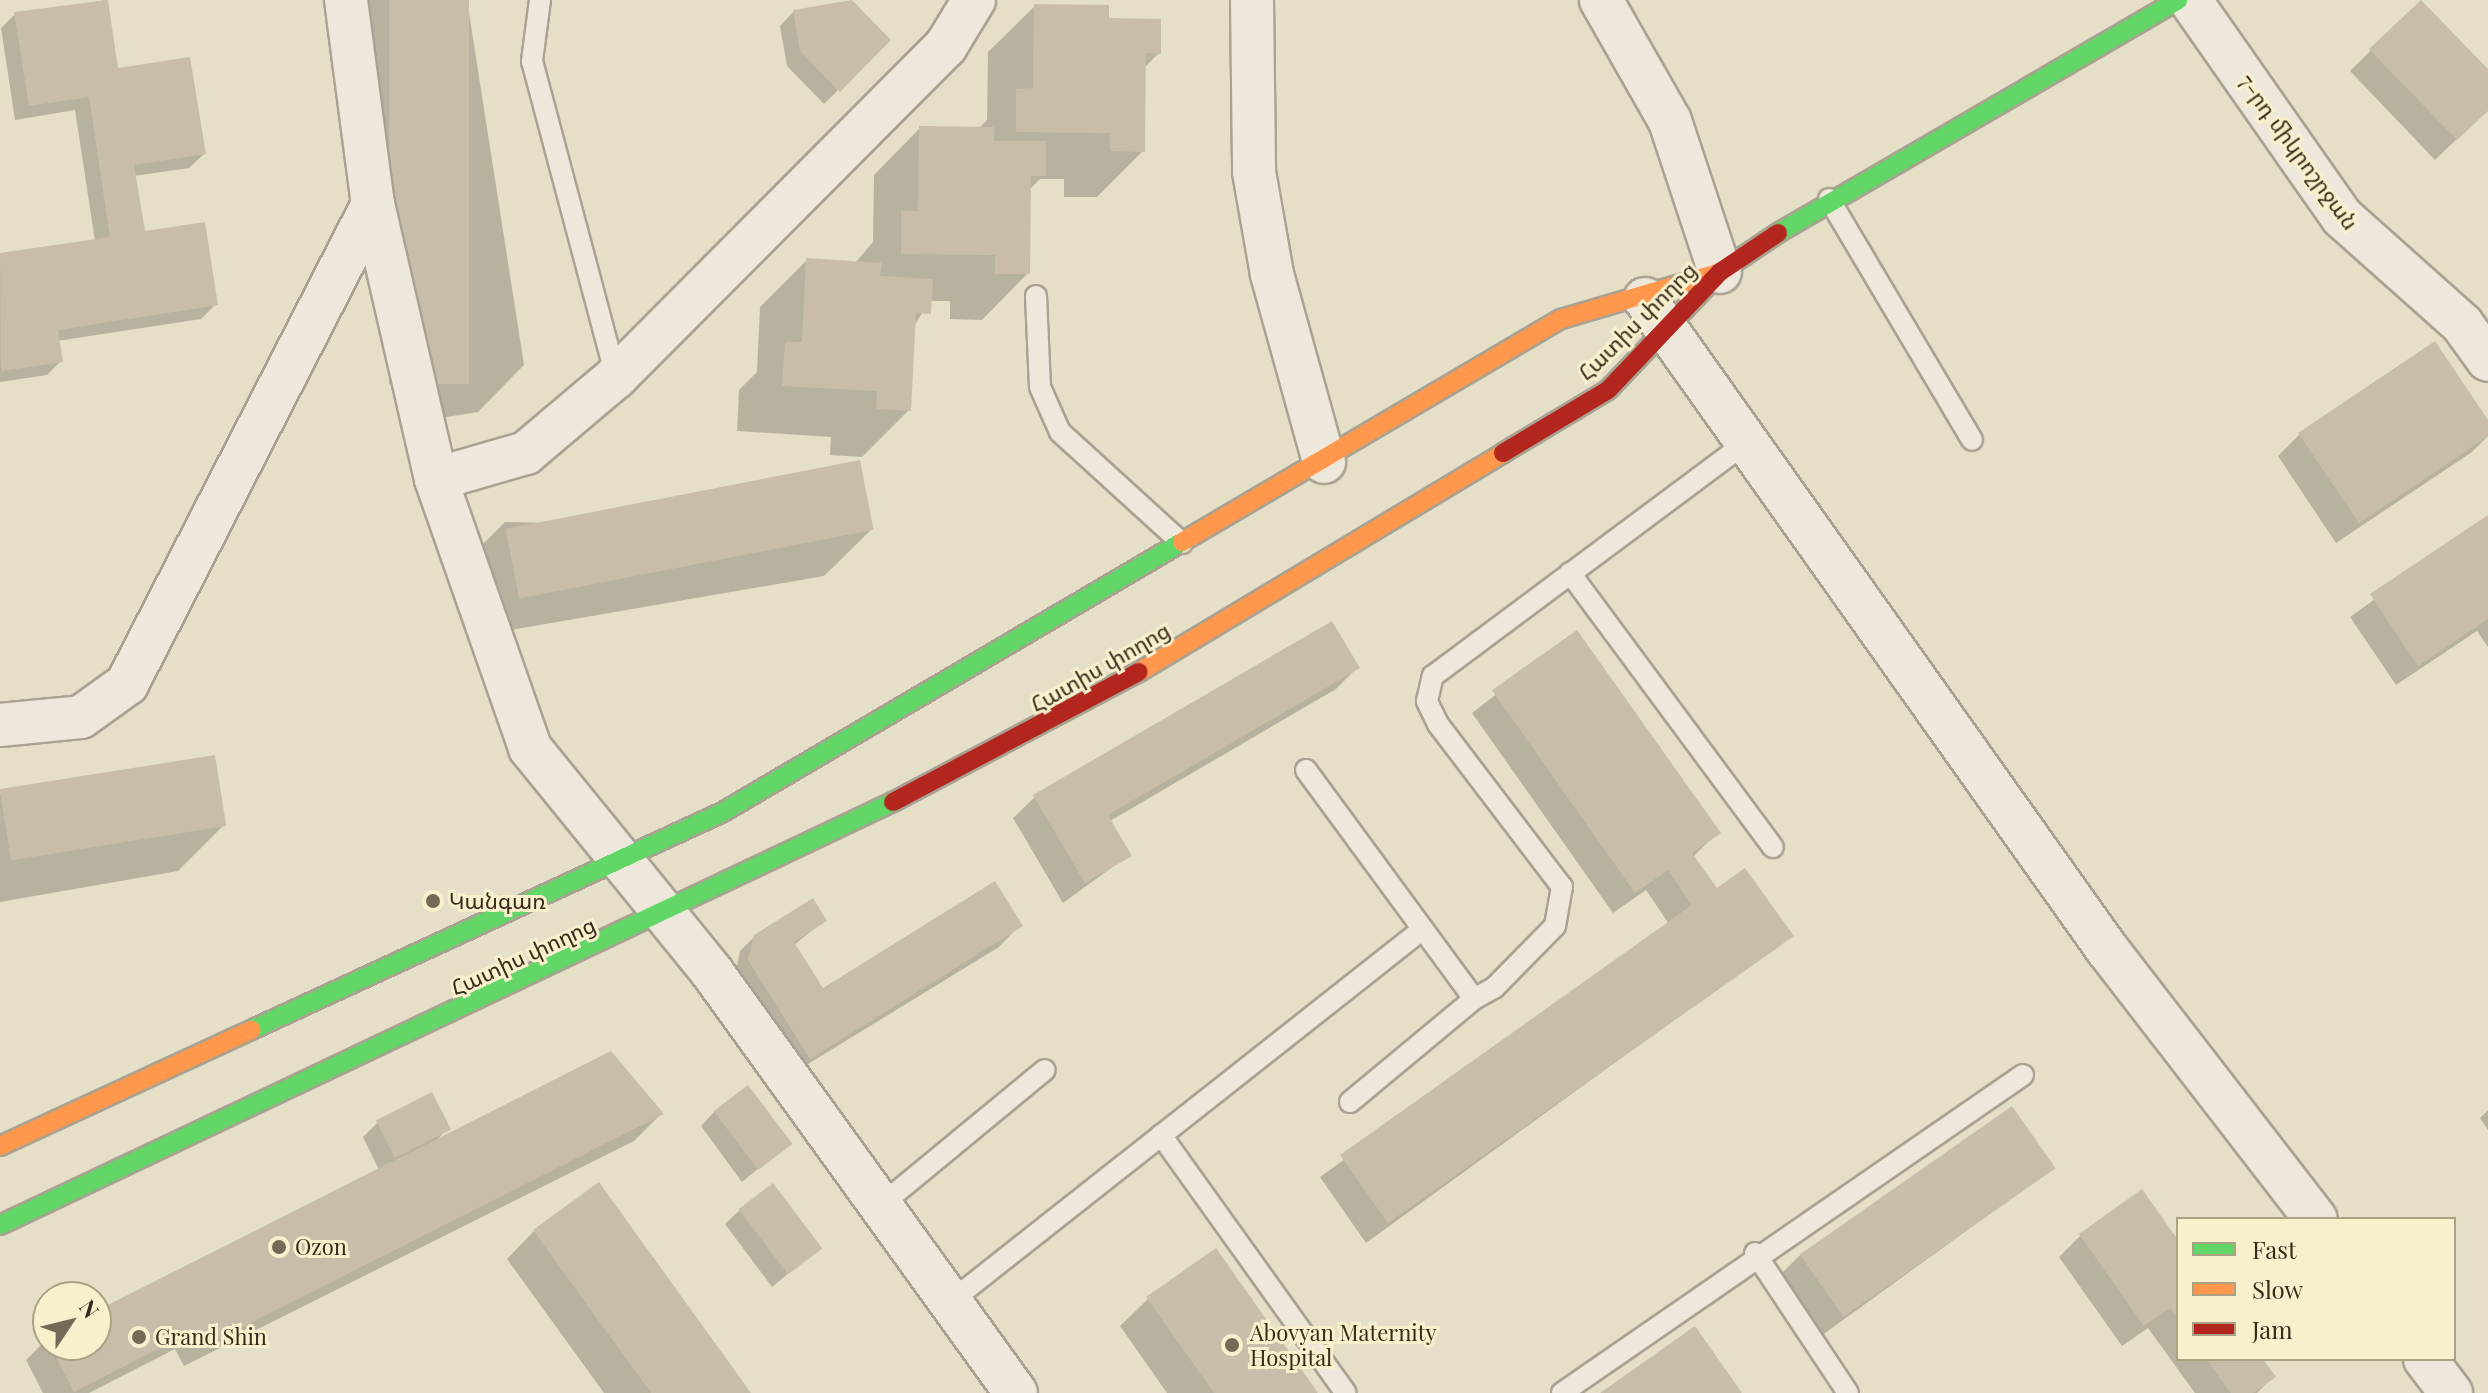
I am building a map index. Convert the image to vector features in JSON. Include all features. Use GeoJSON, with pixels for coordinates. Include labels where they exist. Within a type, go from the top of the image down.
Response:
{"type":"FeatureCollection","features":[{"type":"Feature","properties":{"kind":"main road"},"geometry":{"type":"LineString","coordinates":[[1720,272],[1829,199],[2178,0]]}},
{"type":"Feature","properties":{"kind":"main road","name":"Հատիս փողոց"},"geometry":{"type":"LineString","coordinates":[[0,1146],[723,812],[1324,462],[1561,319],[1720,272]]}},
{"type":"Feature","properties":{"kind":"main road","name":"Հատիս փողոց"},"geometry":{"type":"LineString","coordinates":[[0,1225],[665,915],[1056,722],[1608,390],[1720,272]]}},
{"type":"Feature","properties":{"kind":"street"},"geometry":{"type":"LineString","coordinates":[[346,0],[373,204],[436,479],[530,748],[665,915],[881,1205],[1016,1393]]}},
{"type":"Feature","properties":{"kind":"street"},"geometry":{"type":"LineString","coordinates":[[436,479],[526,453],[616,377],[946,46],[974,0]]}},
{"type":"Feature","properties":{"kind":"street"},"geometry":{"type":"LineString","coordinates":[[1252,0],[1254,172],[1272,274],[1324,462]]}},
{"type":"Feature","properties":{"kind":"street"},"geometry":{"type":"LineString","coordinates":[[1601,0],[1670,121],[1720,272]]}},
{"type":"Feature","properties":{"kind":"street","name":"7-րդ միկրոշրջան"},"geometry":{"type":"LineString","coordinates":[[2190,0],[2342,217],[2462,324],[2488,360]]}},
{"type":"Feature","properties":{"kind":"street"},"geometry":{"type":"LineString","coordinates":[[0,725],[81,717],[127,684],[373,204]]}},
{"type":"Feature","properties":{"kind":"street"},"geometry":{"type":"LineString","coordinates":[[1642,295],[2107,949],[2314,1217]]}},
{"type":"Feature","properties":{"kind":"street"},"geometry":{"type":"LineString","coordinates":[[2427,1361],[2451,1393]]}},
{"type":"Feature","properties":{"kind":"lane"},"geometry":{"type":"LineString","coordinates":[[540,0],[532,61],[616,377]]}},
{"type":"Feature","properties":{"kind":"lane"},"geometry":{"type":"LineString","coordinates":[[1829,199],[1972,440]]}},
{"type":"Feature","properties":{"kind":"lane"},"geometry":{"type":"LineString","coordinates":[[1036,296],[1040,387],[1060,432],[1182,543]]}},
{"type":"Feature","properties":{"kind":"lane"},"geometry":{"type":"LineString","coordinates":[[1350,1102],[1474,999],[1494,988],[1555,926],[1562,887],[1427,701],[1433,676],[1746,443]]}},
{"type":"Feature","properties":{"kind":"lane"},"geometry":{"type":"LineString","coordinates":[[1570,573],[1773,847]]}},
{"type":"Feature","properties":{"kind":"lane"},"geometry":{"type":"LineString","coordinates":[[1306,770],[1419,932],[1474,999]]}},
{"type":"Feature","properties":{"kind":"lane"},"geometry":{"type":"LineString","coordinates":[[950,1302],[1419,932]]}},
{"type":"Feature","properties":{"kind":"lane"},"geometry":{"type":"LineString","coordinates":[[881,1205],[1045,1070]]}},
{"type":"Feature","properties":{"kind":"lane"},"geometry":{"type":"LineString","coordinates":[[1562,1393],[1755,1253],[2023,1075]]}},
{"type":"Feature","properties":{"kind":"lane"},"geometry":{"type":"LineString","coordinates":[[1161,1135],[1346,1393]]}},
{"type":"Feature","properties":{"kind":"lane"},"geometry":{"type":"LineString","coordinates":[[1755,1253],[1848,1393]]}},
{"type":"Feature","properties":{"kind":"building"},"geometry":{"type":"Polygon","coordinates":[[[108,0],[118,68],[190,57],[206,154],[134,165],[145,231],[205,222],[218,305],[58,330],[63,362],[1,371],[0,253],[110,237],[89,97],[29,106],[14,12],[108,0]]]}},
{"type":"Feature","properties":{"kind":"building"},"geometry":{"type":"Polygon","coordinates":[[[389,0],[469,0],[469,384],[389,384],[389,0]]]}},
{"type":"Feature","properties":{"kind":"building"},"geometry":{"type":"Polygon","coordinates":[[[852,0],[891,40],[840,92],[800,51],[793,10],[852,0]]]}},
{"type":"Feature","properties":{"kind":"building"},"geometry":{"type":"Polygon","coordinates":[[[2421,0],[2488,69],[2488,111],[2457,140],[2369,49],[2421,0]]]}},
{"type":"Feature","properties":{"kind":"building"},"geometry":{"type":"Polygon","coordinates":[[[1034,4],[1109,5],[1109,18],[1161,19],[1161,54],[1146,53],[1145,152],[1110,151],[1110,133],[1016,132],[1016,89],[1033,88],[1034,4]]]}},
{"type":"Feature","properties":{"kind":"building"},"geometry":{"type":"Polygon","coordinates":[[[919,126],[994,127],[994,141],[1046,141],[1046,176],[1031,176],[1030,274],[995,274],[995,255],[901,254],[901,211],[918,211],[919,126]]]}},
{"type":"Feature","properties":{"kind":"building"},"geometry":{"type":"Polygon","coordinates":[[[806,258],[882,263],[880,276],[933,279],[931,314],[916,313],[911,411],[876,409],[877,391],[782,386],[785,342],[802,342],[806,258]]]}},
{"type":"Feature","properties":{"kind":"building"},"geometry":{"type":"Polygon","coordinates":[[[2435,341],[2488,420],[2488,436],[2359,523],[2298,433],[2435,341]]]}},
{"type":"Feature","properties":{"kind":"building"},"geometry":{"type":"Polygon","coordinates":[[[860,460],[874,530],[519,599],[506,529],[860,460]]]}},
{"type":"Feature","properties":{"kind":"building"},"geometry":{"type":"Polygon","coordinates":[[[2488,515],[2488,619],[2418,666],[2370,594],[2488,515]]]}},
{"type":"Feature","properties":{"kind":"building"},"geometry":{"type":"Polygon","coordinates":[[[1332,621],[1360,668],[1108,815],[1132,856],[1085,883],[1033,795],[1332,621]]]}},
{"type":"Feature","properties":{"kind":"building"},"geometry":{"type":"Polygon","coordinates":[[[1577,630],[1721,833],[1692,853],[1717,888],[1745,868],[1794,936],[1388,1223],[1340,1155],[1692,905],[1668,870],[1635,893],[1492,690],[1577,630]]]}},
{"type":"Feature","properties":{"kind":"building"},"geometry":{"type":"Polygon","coordinates":[[[215,755],[226,826],[11,860],[0,789],[215,755]]]}},
{"type":"Feature","properties":{"kind":"building"},"geometry":{"type":"Polygon","coordinates":[[[995,881],[1023,926],[810,1059],[748,960],[754,935],[813,898],[827,921],[794,942],[823,988],[995,881]]]}},
{"type":"Feature","properties":{"kind":"building"},"geometry":{"type":"Polygon","coordinates":[[[611,1051],[664,1114],[205,1346],[197,1329],[74,1392],[58,1361],[112,1361],[112,1303],[611,1051]]]}},
{"type":"Feature","properties":{"kind":"building"},"geometry":{"type":"Polygon","coordinates":[[[748,1085],[793,1144],[758,1170],[714,1111],[748,1085]]]}},
{"type":"Feature","properties":{"kind":"building"},"geometry":{"type":"Polygon","coordinates":[[[432,1092],[451,1129],[395,1158],[376,1121],[432,1092]]]}},
{"type":"Feature","properties":{"kind":"building"},"geometry":{"type":"Polygon","coordinates":[[[2012,1106],[2056,1168],[1843,1317],[1800,1255],[2012,1106]]]}},
{"type":"Feature","properties":{"kind":"building"},"geometry":{"type":"Polygon","coordinates":[[[599,1182],[751,1393],[651,1393],[533,1230],[599,1182]]]}},
{"type":"Feature","properties":{"kind":"building"},"geometry":{"type":"Polygon","coordinates":[[[773,1183],[822,1248],[788,1274],[739,1209],[773,1183]]]}},
{"type":"Feature","properties":{"kind":"building"},"geometry":{"type":"Polygon","coordinates":[[[2142,1189],[2176,1237],[2176,1316],[2170,1308],[2144,1326],[2079,1234],[2142,1189]]]}},
{"type":"Feature","properties":{"kind":"building","name":"Abovyan Maternity Hospital"},"geometry":{"type":"Polygon","coordinates":[[[1216,1248],[1318,1393],[1214,1393],[1146,1297],[1216,1248]]]}},
{"type":"Feature","properties":{"kind":"building"},"geometry":{"type":"Polygon","coordinates":[[[1695,1326],[1742,1393],[1600,1393],[1695,1326]]]}},
{"type":"Feature","properties":{"kind":"building"},"geometry":{"type":"Polygon","coordinates":[[[2207,1361],[2264,1361],[2276,1377],[2253,1393],[2231,1393],[2207,1361]]]}},
{"type":"Feature","properties":{"kind":"traffic: fast"},"geometry":{"type":"LineString","coordinates":[[1778,233],[2178,0]]}},
{"type":"Feature","properties":{"kind":"traffic: fast"},"geometry":{"type":"LineString","coordinates":[[251,1030],[723,812],[1182,542]]}},
{"type":"Feature","properties":{"kind":"traffic: fast"},"geometry":{"type":"LineString","coordinates":[[0,1225],[893,802]]}},
{"type":"Feature","properties":{"kind":"traffic: slow"},"geometry":{"type":"LineString","coordinates":[[1182,542],[1561,319],[1718,273]]}},
{"type":"Feature","properties":{"kind":"traffic: slow"},"geometry":{"type":"LineString","coordinates":[[1139,672],[1503,453]]}},
{"type":"Feature","properties":{"kind":"traffic: slow"},"geometry":{"type":"LineString","coordinates":[[0,1146],[251,1030]]}},
{"type":"Feature","properties":{"kind":"traffic: jam"},"geometry":{"type":"LineString","coordinates":[[1503,453],[1608,390],[1720,272],[1778,233]]}},
{"type":"Feature","properties":{"kind":"traffic: jam"},"geometry":{"type":"LineString","coordinates":[[893,802],[1139,672]]}},
{"type":"Feature","properties":{"kind":"place","name":"Կանգառ"},"geometry":{"type":"Point","coordinates":[433,901]}},
{"type":"Feature","properties":{"kind":"place","name":"Ozon"},"geometry":{"type":"Point","coordinates":[279,1247]}},
{"type":"Feature","properties":{"kind":"place","name":"Grand Shin"},"geometry":{"type":"Point","coordinates":[139,1337]}},
{"type":"Feature","properties":{"kind":"place","name":"Abovyan Maternity Hospital"},"geometry":{"type":"Point","coordinates":[1232,1345]}}]}
